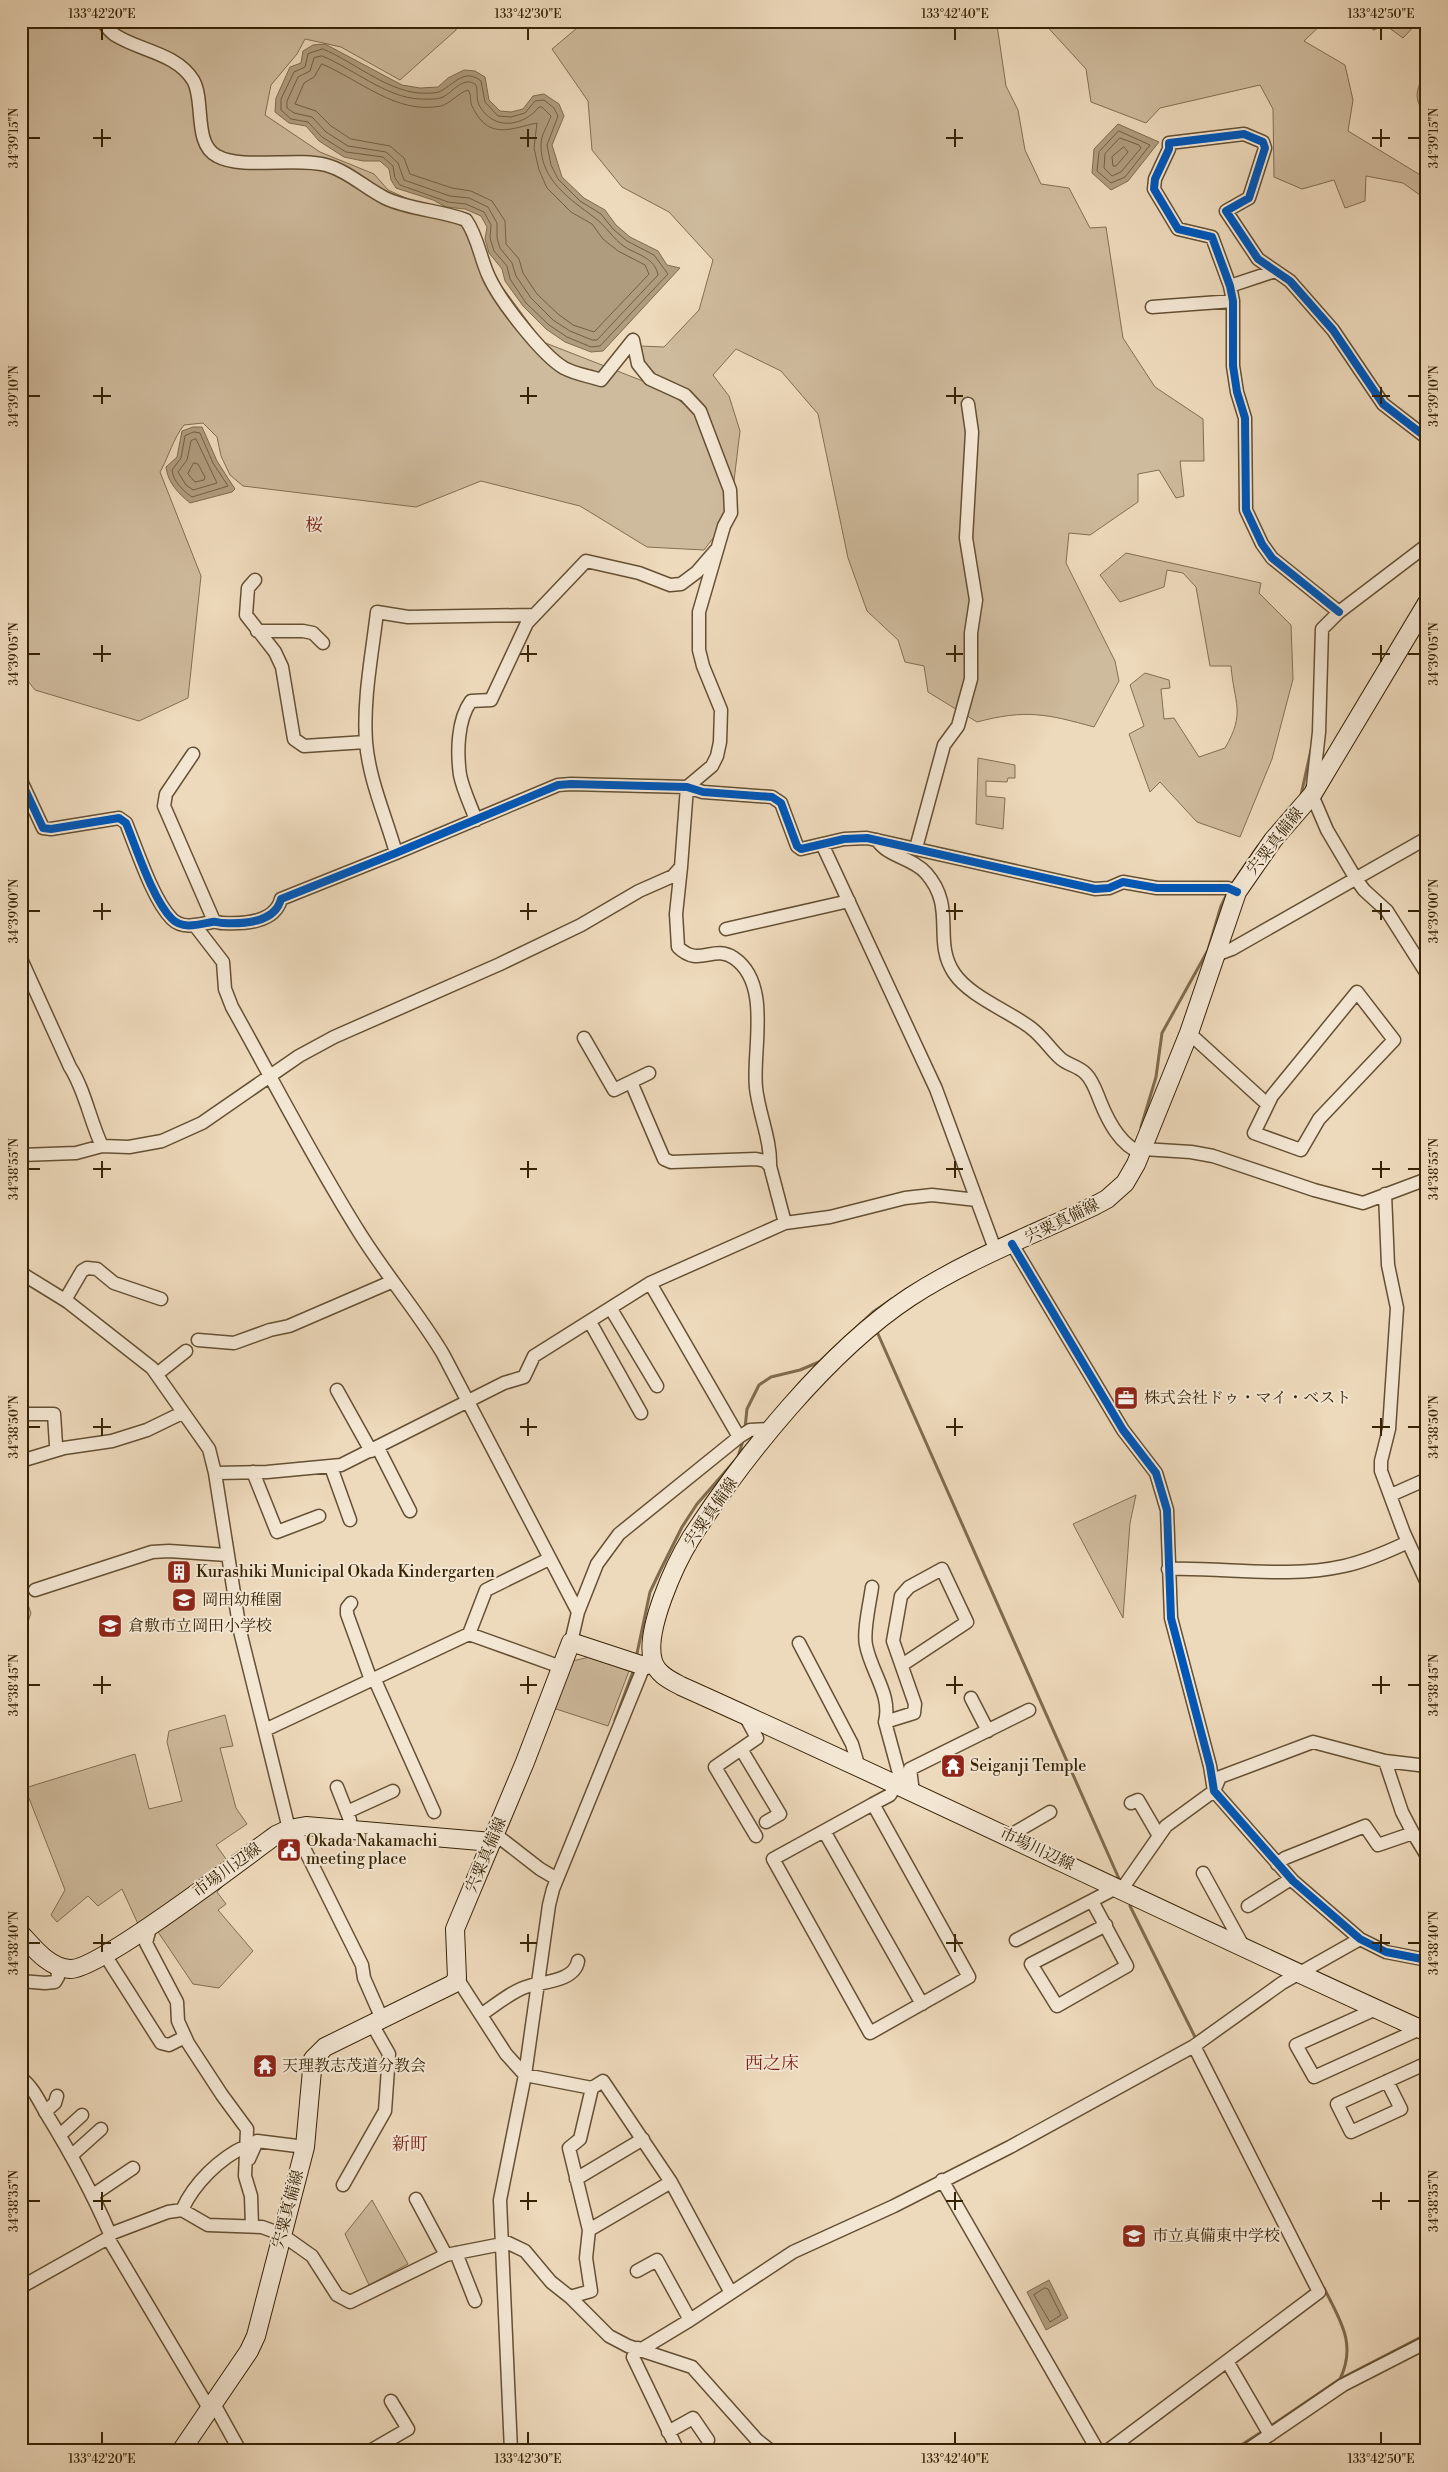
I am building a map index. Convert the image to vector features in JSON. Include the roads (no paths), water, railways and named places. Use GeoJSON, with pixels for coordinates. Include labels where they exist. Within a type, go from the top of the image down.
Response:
{"type":"FeatureCollection","features":[{"type":"Feature","properties":{"kind":"main road","name":"宍粟真備線"},"geometry":{"type":"LineString","coordinates":[[649,1663],[656,1623],[678,1560],[704,1518],[772,1428],[842,1353],[877,1322],[909,1298],[940,1279],[999,1247],[1107,1199],[1128,1179],[1138,1150],[1189,1033],[1216,954],[1232,890],[1312,795],[1427,603]]}},
{"type":"Feature","properties":{"kind":"main road","name":"宍粟真備線"},"geometry":{"type":"LineString","coordinates":[[181,2451],[249,2351],[256,2336],[305,2147],[313,2059],[325,2047],[453,1984],[457,1978],[455,1929],[571,1642]]}},
{"type":"Feature","properties":{"kind":"main road"},"geometry":{"type":"LineString","coordinates":[[571,1642],[649,1663]]}},
{"type":"Feature","properties":{"kind":"main road","name":"市場川辺線"},"geometry":{"type":"LineString","coordinates":[[649,1663],[667,1679],[1009,1836],[1423,2030]]}},
{"type":"Feature","properties":{"kind":"main road","name":"市場川辺線"},"geometry":{"type":"LineString","coordinates":[[57,1966],[69,1969],[84,1967],[105,1955],[152,1924],[276,1835],[292,1828],[323,1828],[356,1832],[493,1838]]}},
{"type":"Feature","properties":{"kind":"main road"},"geometry":{"type":"LineString","coordinates":[[21,1934],[43,1957],[57,1966]]}},
{"type":"Feature","properties":{"kind":"street"},"geometry":{"type":"LineString","coordinates":[[102,21],[115,34],[181,65],[194,80],[200,100],[199,118],[207,146],[216,156],[231,161],[290,161],[327,165],[357,179],[386,198],[466,220],[472,228],[490,279],[531,337],[551,359],[566,369],[601,380],[633,340],[638,364],[650,379],[685,395],[700,411],[730,490],[732,513],[718,548],[699,612],[699,650],[703,666],[721,710],[720,742],[718,756],[712,766],[687,787],[676,914],[678,948],[686,955],[695,958],[719,952],[734,957],[746,969],[753,984],[759,1033],[754,1060],[760,1118],[770,1151],[770,1166],[785,1223]]}},
{"type":"Feature","properties":{"kind":"street"},"geometry":{"type":"LineString","coordinates":[[1336,610],[1272,558],[1262,544],[1246,510],[1245,418],[1237,392],[1233,366],[1233,301],[1230,286],[1212,237],[1178,230],[1154,189],[1155,179],[1169,149],[1169,143],[1244,134],[1263,142],[1265,148],[1250,198],[1226,211],[1258,259],[1290,281],[1333,330],[1383,404],[1427,438]]}},
{"type":"Feature","properties":{"kind":"street"},"geometry":{"type":"LineString","coordinates":[[1230,286],[1275,271]]}},
{"type":"Feature","properties":{"kind":"street"},"geometry":{"type":"LineString","coordinates":[[1152,307],[1233,301]]}},
{"type":"Feature","properties":{"kind":"street"},"geometry":{"type":"LineString","coordinates":[[916,848],[944,745],[958,726],[971,679],[971,633],[976,600],[966,538],[972,432],[968,404]]}},
{"type":"Feature","properties":{"kind":"street"},"geometry":{"type":"LineString","coordinates":[[1427,545],[1336,610],[1321,633],[1319,732],[1312,795],[1327,830],[1356,879],[1364,890],[1387,910],[1427,974]]}},
{"type":"Feature","properties":{"kind":"street"},"geometry":{"type":"LineString","coordinates":[[476,820],[460,776],[458,747],[463,722],[471,701],[491,700],[533,615],[586,562],[639,573],[670,585],[681,584],[697,572],[718,548]]}},
{"type":"Feature","properties":{"kind":"street"},"geometry":{"type":"LineString","coordinates":[[255,580],[248,588],[246,615],[275,652],[282,667],[294,739],[304,746],[366,742]]}},
{"type":"Feature","properties":{"kind":"street"},"geometry":{"type":"LineString","coordinates":[[396,853],[371,774],[366,742],[368,696],[377,612],[408,617],[533,615]]}},
{"type":"Feature","properties":{"kind":"street"},"geometry":{"type":"LineString","coordinates":[[257,630],[303,631],[313,633],[323,643]]}},
{"type":"Feature","properties":{"kind":"street"},"geometry":{"type":"LineString","coordinates":[[193,754],[166,794],[164,806],[214,921]]}},
{"type":"Feature","properties":{"kind":"street"},"geometry":{"type":"LineString","coordinates":[[21,776],[22,783],[44,828],[51,829],[111,818],[119,818],[126,824],[164,909],[174,922],[196,927],[214,921],[222,923],[256,921],[271,916],[279,906],[280,899],[558,785],[687,787],[703,792],[772,798],[782,803],[797,846],[801,849],[844,839],[867,838],[1095,889],[1109,888],[1123,882],[1157,888],[1232,890]]}},
{"type":"Feature","properties":{"kind":"street"},"geometry":{"type":"LineString","coordinates":[[1216,954],[1232,949],[1427,838]]}},
{"type":"Feature","properties":{"kind":"street"},"geometry":{"type":"LineString","coordinates":[[877,840],[882,848],[892,855],[911,862],[925,872],[936,886],[944,907],[944,945],[954,973],[970,988],[1033,1029],[1061,1060],[1085,1072],[1092,1080],[1105,1114],[1124,1143],[1138,1150],[1191,1152],[1213,1156],[1314,1190],[1363,1203],[1427,1178]]}},
{"type":"Feature","properties":{"kind":"street"},"geometry":{"type":"LineString","coordinates":[[822,844],[936,1089],[977,1200],[999,1247],[1123,1430],[1156,1473],[1167,1510],[1171,1618],[1210,1766],[1214,1791],[1291,1879],[1360,1940],[1386,1952],[1427,1960]]}},
{"type":"Feature","properties":{"kind":"street"},"geometry":{"type":"LineString","coordinates":[[21,1155],[76,1153],[102,1146],[129,1146],[162,1141],[202,1124],[299,1056],[327,1041],[500,964],[581,925],[639,891],[673,876],[680,867]]}},
{"type":"Feature","properties":{"kind":"street"},"geometry":{"type":"LineString","coordinates":[[726,929],[849,901]]}},
{"type":"Feature","properties":{"kind":"street"},"geometry":{"type":"LineString","coordinates":[[196,927],[223,962],[225,989],[232,1006],[357,1230],[391,1282],[427,1326],[469,1401],[578,1612]]}},
{"type":"Feature","properties":{"kind":"street"},"geometry":{"type":"LineString","coordinates":[[21,959],[70,1067],[76,1076],[92,1126],[102,1146]]}},
{"type":"Feature","properties":{"kind":"street"},"geometry":{"type":"LineString","coordinates":[[1356,992],[1394,1040],[1319,1119],[1302,1150],[1254,1133],[1267,1104],[1272,1096],[1356,992]]}},
{"type":"Feature","properties":{"kind":"street"},"geometry":{"type":"LineString","coordinates":[[1189,1033],[1267,1104]]}},
{"type":"Feature","properties":{"kind":"street"},"geometry":{"type":"LineString","coordinates":[[584,1038],[614,1090],[649,1073]]}},
{"type":"Feature","properties":{"kind":"street"},"geometry":{"type":"LineString","coordinates":[[631,1082],[664,1159],[672,1162],[756,1159],[765,1161],[770,1166]]}},
{"type":"Feature","properties":{"kind":"street"},"geometry":{"type":"LineString","coordinates":[[1385,1194],[1388,1265],[1397,1308],[1389,1428],[1381,1461],[1381,1471],[1408,1542],[1427,1583]]}},
{"type":"Feature","properties":{"kind":"street"},"geometry":{"type":"LineString","coordinates":[[215,1473],[340,1466],[375,1450],[504,1383],[524,1377],[534,1356],[650,1283],[785,1223],[830,1217],[905,1198],[932,1195],[977,1200]]}},
{"type":"Feature","properties":{"kind":"street"},"geometry":{"type":"LineString","coordinates":[[65,1300],[82,1271],[87,1268],[97,1269],[114,1283],[161,1299]]}},
{"type":"Feature","properties":{"kind":"street"},"geometry":{"type":"LineString","coordinates":[[21,1273],[65,1300],[127,1346],[157,1374],[173,1396],[182,1413],[209,1449],[215,1473],[240,1631],[292,1828],[362,1965],[377,2022],[389,2054],[384,2111],[343,2185]]}},
{"type":"Feature","properties":{"kind":"street"},"geometry":{"type":"LineString","coordinates":[[198,1340],[234,1343],[270,1330],[289,1326],[391,1282]]}},
{"type":"Feature","properties":{"kind":"street"},"geometry":{"type":"LineString","coordinates":[[650,1283],[743,1434]]}},
{"type":"Feature","properties":{"kind":"street"},"geometry":{"type":"LineString","coordinates":[[611,1309],[657,1386]]}},
{"type":"Feature","properties":{"kind":"street"},"geometry":{"type":"LineString","coordinates":[[590,1322],[641,1414]]}},
{"type":"Feature","properties":{"kind":"street"},"geometry":{"type":"LineString","coordinates":[[157,1374],[186,1351]]}},
{"type":"Feature","properties":{"kind":"street"},"geometry":{"type":"LineString","coordinates":[[337,1390],[375,1450],[410,1511]]}},
{"type":"Feature","properties":{"kind":"street"},"geometry":{"type":"LineString","coordinates":[[21,1460],[60,1449],[112,1441],[147,1430],[182,1413]]}},
{"type":"Feature","properties":{"kind":"street"},"geometry":{"type":"LineString","coordinates":[[21,1414],[54,1414],[56,1445],[60,1449]]}},
{"type":"Feature","properties":{"kind":"street"},"geometry":{"type":"LineString","coordinates":[[571,1642],[578,1612],[597,1564],[619,1534],[743,1434],[772,1428]]}},
{"type":"Feature","properties":{"kind":"street"},"geometry":{"type":"LineString","coordinates":[[331,1467],[350,1520]]}},
{"type":"Feature","properties":{"kind":"street"},"geometry":{"type":"LineString","coordinates":[[253,1472],[276,1532],[319,1516]]}},
{"type":"Feature","properties":{"kind":"street"},"geometry":{"type":"LineString","coordinates":[[1391,1495],[1427,1479]]}},
{"type":"Feature","properties":{"kind":"street"},"geometry":{"type":"LineString","coordinates":[[1168,1569],[1271,1572],[1309,1571],[1343,1566],[1368,1559],[1408,1542]]}},
{"type":"Feature","properties":{"kind":"street"},"geometry":{"type":"LineString","coordinates":[[35,1590],[152,1552],[169,1551],[227,1555]]}},
{"type":"Feature","properties":{"kind":"street"},"geometry":{"type":"LineString","coordinates":[[265,1730],[469,1634],[486,1590],[549,1559]]}},
{"type":"Feature","properties":{"kind":"street"},"geometry":{"type":"LineString","coordinates":[[885,1722],[914,1713],[915,1704],[902,1665],[894,1641],[901,1596],[909,1588],[942,1568],[967,1622],[902,1665]]}},
{"type":"Feature","properties":{"kind":"street"},"geometry":{"type":"LineString","coordinates":[[872,1587],[865,1643],[885,1696],[888,1711],[885,1722],[904,1788]]}},
{"type":"Feature","properties":{"kind":"street"},"geometry":{"type":"LineString","coordinates":[[351,1603],[347,1608],[347,1614],[372,1679],[434,1812]]}},
{"type":"Feature","properties":{"kind":"street"},"geometry":{"type":"LineString","coordinates":[[469,1634],[562,1667]]}},
{"type":"Feature","properties":{"kind":"street"},"geometry":{"type":"LineString","coordinates":[[799,1643],[852,1744],[859,1768]]}},
{"type":"Feature","properties":{"kind":"street"},"geometry":{"type":"LineString","coordinates":[[511,2451],[498,2244],[500,2200],[522,2072],[534,1985],[554,1877],[649,1663]]}},
{"type":"Feature","properties":{"kind":"street"},"geometry":{"type":"LineString","coordinates":[[971,1698],[988,1731]]}},
{"type":"Feature","properties":{"kind":"street"},"geometry":{"type":"LineString","coordinates":[[873,1804],[969,1977],[870,2034],[773,1859],[873,1804],[904,1788],[910,1769],[1029,1710]]}},
{"type":"Feature","properties":{"kind":"street"},"geometry":{"type":"LineString","coordinates":[[744,1714],[757,1738],[715,1767],[756,1836]]}},
{"type":"Feature","properties":{"kind":"street"},"geometry":{"type":"LineString","coordinates":[[1016,1940],[1092,1900],[1120,1888],[1166,1826],[1214,1791],[1220,1777],[1313,1742],[1385,1761],[1427,1766]]}},
{"type":"Feature","properties":{"kind":"street"},"geometry":{"type":"LineString","coordinates":[[741,1749],[780,1814],[766,1822]]}},
{"type":"Feature","properties":{"kind":"street"},"geometry":{"type":"LineString","coordinates":[[1385,1761],[1402,1812],[1427,1856]]}},
{"type":"Feature","properties":{"kind":"street"},"geometry":{"type":"LineString","coordinates":[[336,1787],[356,1832]]}},
{"type":"Feature","properties":{"kind":"street"},"geometry":{"type":"LineString","coordinates":[[347,1812],[392,1791]]}},
{"type":"Feature","properties":{"kind":"street"},"geometry":{"type":"LineString","coordinates":[[1130,1803],[1138,1800],[1159,1836]]}},
{"type":"Feature","properties":{"kind":"street"},"geometry":{"type":"LineString","coordinates":[[1009,1836],[1050,1812]]}},
{"type":"Feature","properties":{"kind":"street"},"geometry":{"type":"LineString","coordinates":[[1277,1864],[1285,1858],[1365,1826],[1378,1845],[1413,1833]]}},
{"type":"Feature","properties":{"kind":"street"},"geometry":{"type":"LineString","coordinates":[[824,1831],[922,2004]]}},
{"type":"Feature","properties":{"kind":"street"},"geometry":{"type":"LineString","coordinates":[[493,1838],[554,1877]]}},
{"type":"Feature","properties":{"kind":"street"},"geometry":{"type":"LineString","coordinates":[[1203,1873],[1242,1946]]}},
{"type":"Feature","properties":{"kind":"street"},"geometry":{"type":"LineString","coordinates":[[1248,1906],[1291,1879]]}},
{"type":"Feature","properties":{"kind":"street"},"geometry":{"type":"LineString","coordinates":[[1092,1900],[1106,1925],[1127,1966],[1057,2006],[1031,1964],[1106,1925]]}},
{"type":"Feature","properties":{"kind":"street"},"geometry":{"type":"LineString","coordinates":[[152,1924],[146,1936],[148,1950],[177,2002],[178,2021],[185,2037],[222,2095],[247,2129],[245,2176],[251,2196],[252,2226]]}},
{"type":"Feature","properties":{"kind":"street"},"geometry":{"type":"LineString","coordinates":[[678,2451],[633,2357],[640,2349],[690,2320],[794,2252],[894,2206],[1010,2147],[1194,2046],[1282,1983],[1360,1940]]}},
{"type":"Feature","properties":{"kind":"street"},"geometry":{"type":"LineString","coordinates":[[105,1955],[161,2042],[169,2045],[185,2037]]}},
{"type":"Feature","properties":{"kind":"street"},"geometry":{"type":"LineString","coordinates":[[482,2014],[534,1985],[553,1981],[572,1971],[577,1966],[578,1961]]}},
{"type":"Feature","properties":{"kind":"street"},"geometry":{"type":"LineString","coordinates":[[21,1981],[44,1984],[55,1982],[58,1977],[57,1966]]}},
{"type":"Feature","properties":{"kind":"street"},"geometry":{"type":"LineString","coordinates":[[457,1978],[482,2014],[506,2054],[522,2072],[592,2088]]}},
{"type":"Feature","properties":{"kind":"street"},"geometry":{"type":"LineString","coordinates":[[1376,2009],[1296,2045],[1314,2077],[1423,2030]]}},
{"type":"Feature","properties":{"kind":"street"},"geometry":{"type":"LineString","coordinates":[[1107,2451],[1319,2292],[1194,2046]]}},
{"type":"Feature","properties":{"kind":"street"},"geometry":{"type":"LineString","coordinates":[[1387,2081],[1401,2109],[1351,2132],[1337,2104],[1387,2081],[1427,2063]]}},
{"type":"Feature","properties":{"kind":"street"},"geometry":{"type":"LineString","coordinates":[[21,2078],[30,2086],[60,2135],[93,2195],[109,2236],[240,2451]]}},
{"type":"Feature","properties":{"kind":"street"},"geometry":{"type":"LineString","coordinates":[[570,2297],[591,2291],[586,2258],[589,2230],[569,2148],[580,2139],[592,2088],[603,2081],[671,2182],[731,2293]]}},
{"type":"Feature","properties":{"kind":"street"},"geometry":{"type":"LineString","coordinates":[[46,2112],[55,2103],[57,2096]]}},
{"type":"Feature","properties":{"kind":"street"},"geometry":{"type":"LineString","coordinates":[[60,2135],[82,2115]]}},
{"type":"Feature","properties":{"kind":"street"},"geometry":{"type":"LineString","coordinates":[[71,2156],[100,2129]]}},
{"type":"Feature","properties":{"kind":"street"},"geometry":{"type":"LineString","coordinates":[[576,2179],[643,2139]]}},
{"type":"Feature","properties":{"kind":"street"},"geometry":{"type":"LineString","coordinates":[[245,2167],[257,2141],[305,2147]]}},
{"type":"Feature","properties":{"kind":"street"},"geometry":{"type":"LineString","coordinates":[[182,2210],[186,2200],[219,2162],[246,2146]]}},
{"type":"Feature","properties":{"kind":"street"},"geometry":{"type":"LineString","coordinates":[[93,2195],[133,2168]]}},
{"type":"Feature","properties":{"kind":"street"},"geometry":{"type":"LineString","coordinates":[[942,2180],[1098,2451]]}},
{"type":"Feature","properties":{"kind":"street"},"geometry":{"type":"LineString","coordinates":[[589,2230],[671,2182]]}},
{"type":"Feature","properties":{"kind":"street"},"geometry":{"type":"LineString","coordinates":[[416,2199],[451,2254],[475,2301]]}},
{"type":"Feature","properties":{"kind":"street"},"geometry":{"type":"LineString","coordinates":[[21,2287],[109,2236],[168,2212],[182,2210],[208,2225],[262,2227],[281,2234],[312,2256],[336,2295],[350,2302],[451,2254],[498,2244],[525,2251],[550,2282],[570,2297],[609,2336],[692,2368],[757,2440],[771,2451]]}},
{"type":"Feature","properties":{"kind":"street"},"geometry":{"type":"LineString","coordinates":[[637,2271],[657,2260],[690,2320]]}},
{"type":"Feature","properties":{"kind":"street"},"geometry":{"type":"LineString","coordinates":[[1246,2451],[1268,2431],[1343,2385],[1427,2342]]}},
{"type":"Feature","properties":{"kind":"street"},"geometry":{"type":"LineString","coordinates":[[1227,2361],[1268,2431]]}},
{"type":"Feature","properties":{"kind":"street"},"geometry":{"type":"LineString","coordinates":[[370,2451],[408,2429],[391,2401]]}},
{"type":"Feature","properties":{"kind":"street"},"geometry":{"type":"LineString","coordinates":[[668,2432],[693,2418],[708,2440]]}},
{"type":"Feature","properties":{"kind":"water"},"geometry":{"type":"Polygon","coordinates":[[[325,44],[402,85],[420,88],[438,87],[448,78],[464,70],[475,71],[485,77],[489,100],[500,111],[511,112],[523,109],[533,96],[544,94],[559,104],[564,116],[552,145],[562,177],[584,198],[605,210],[616,225],[630,237],[658,251],[667,265],[680,268],[603,351],[591,352],[565,342],[546,329],[523,306],[505,281],[502,269],[489,253],[485,239],[487,227],[481,216],[465,209],[446,207],[433,200],[396,188],[391,180],[389,169],[380,161],[363,161],[344,157],[319,141],[306,126],[289,123],[275,112],[276,98],[290,67],[301,63],[303,51],[313,45],[325,44]]]}},
{"type":"Feature","properties":{"kind":"water"},"geometry":{"type":"Polygon","coordinates":[[[1118,124],[1159,142],[1128,181],[1111,190],[1092,173],[1094,149],[1118,124]]]}},
{"type":"Feature","properties":{"kind":"water"},"geometry":{"type":"Polygon","coordinates":[[[193,427],[202,427],[217,461],[235,489],[232,492],[190,503],[174,487],[166,467],[177,457],[182,431],[193,427]]]}},
{"type":"Feature","properties":{"kind":"water"},"geometry":{"type":"Polygon","coordinates":[[[1049,2280],[1068,2318],[1046,2330],[1027,2292],[1049,2280]]]}},
{"type":"Feature","properties":{"kind":"waterway"},"geometry":{"type":"LineString","coordinates":[[1301,795],[1311,750]]}},
{"type":"Feature","properties":{"kind":"waterway"},"geometry":{"type":"LineString","coordinates":[[1232,884],[1258,846]]}},
{"type":"Feature","properties":{"kind":"waterway"},"geometry":{"type":"LineString","coordinates":[[1141,1127],[1156,1077],[1162,1033],[1208,950],[1221,906],[1228,892]]}},
{"type":"Feature","properties":{"kind":"waterway"},"geometry":{"type":"LineString","coordinates":[[1080,1203],[1097,1195]]}},
{"type":"Feature","properties":{"kind":"waterway"},"geometry":{"type":"LineString","coordinates":[[745,1428],[747,1409],[759,1385],[771,1377],[800,1370],[819,1362],[873,1312],[892,1299]]}},
{"type":"Feature","properties":{"kind":"waterway"},"geometry":{"type":"LineString","coordinates":[[878,1334],[1120,1881]]}},
{"type":"Feature","properties":{"kind":"waterway"},"geometry":{"type":"LineString","coordinates":[[636,1658],[650,1592],[661,1569],[682,1527],[697,1504],[738,1457],[744,1437]]}},
{"type":"Feature","properties":{"kind":"waterway"},"geometry":{"type":"LineString","coordinates":[[615,1720],[634,1669]]}},
{"type":"Feature","properties":{"kind":"waterway"},"geometry":{"type":"LineString","coordinates":[[1130,1906],[1195,2037]]}},
{"type":"Feature","properties":{"kind":"waterway"},"geometry":{"type":"LineString","coordinates":[[1324,2288],[1341,2322],[1347,2343],[1345,2366],[1340,2379]]}},
{"type":"Feature","properties":{"kind":"waterway"},"geometry":{"type":"LineString","coordinates":[[1268,2428],[1340,2379],[1427,2334]]}},
{"type":"Feature","properties":{"kind":"waterway"},"geometry":{"type":"LineString","coordinates":[[1232,2451],[1263,2431]]}},
{"type":"Feature","properties":{"kind":"place","name":"株式会社ドゥ・マイ・ベスト"},"geometry":{"type":"Point","coordinates":[1126,1398]}},
{"type":"Feature","properties":{"kind":"place","name":"Kurashiki Municipal Okada Kindergarten"},"geometry":{"type":"Point","coordinates":[179,1572]}},
{"type":"Feature","properties":{"kind":"place","name":"岡田幼稚園"},"geometry":{"type":"Point","coordinates":[184,1600]}},
{"type":"Feature","properties":{"kind":"place","name":"倉敷市立岡田小学校"},"geometry":{"type":"Point","coordinates":[110,1626]}},
{"type":"Feature","properties":{"kind":"place","name":"Seiganji Temple"},"geometry":{"type":"Point","coordinates":[953,1766]}},
{"type":"Feature","properties":{"kind":"place","name":"Okada Nakamachi meeting place"},"geometry":{"type":"Point","coordinates":[289,1850]}},
{"type":"Feature","properties":{"kind":"place","name":"天理教志茂道分教会"},"geometry":{"type":"Point","coordinates":[265,2066]}},
{"type":"Feature","properties":{"kind":"place","name":"市立真備東中学校"},"geometry":{"type":"Point","coordinates":[1134,2236]}},
{"type":"Feature","properties":{"kind":"district","name":"桜"},"geometry":{"type":"Point","coordinates":[314,525]}},
{"type":"Feature","properties":{"kind":"district","name":"西之床"},"geometry":{"type":"Point","coordinates":[772,2063]}},
{"type":"Feature","properties":{"kind":"district","name":"新町"},"geometry":{"type":"Point","coordinates":[410,2144]}}]}
